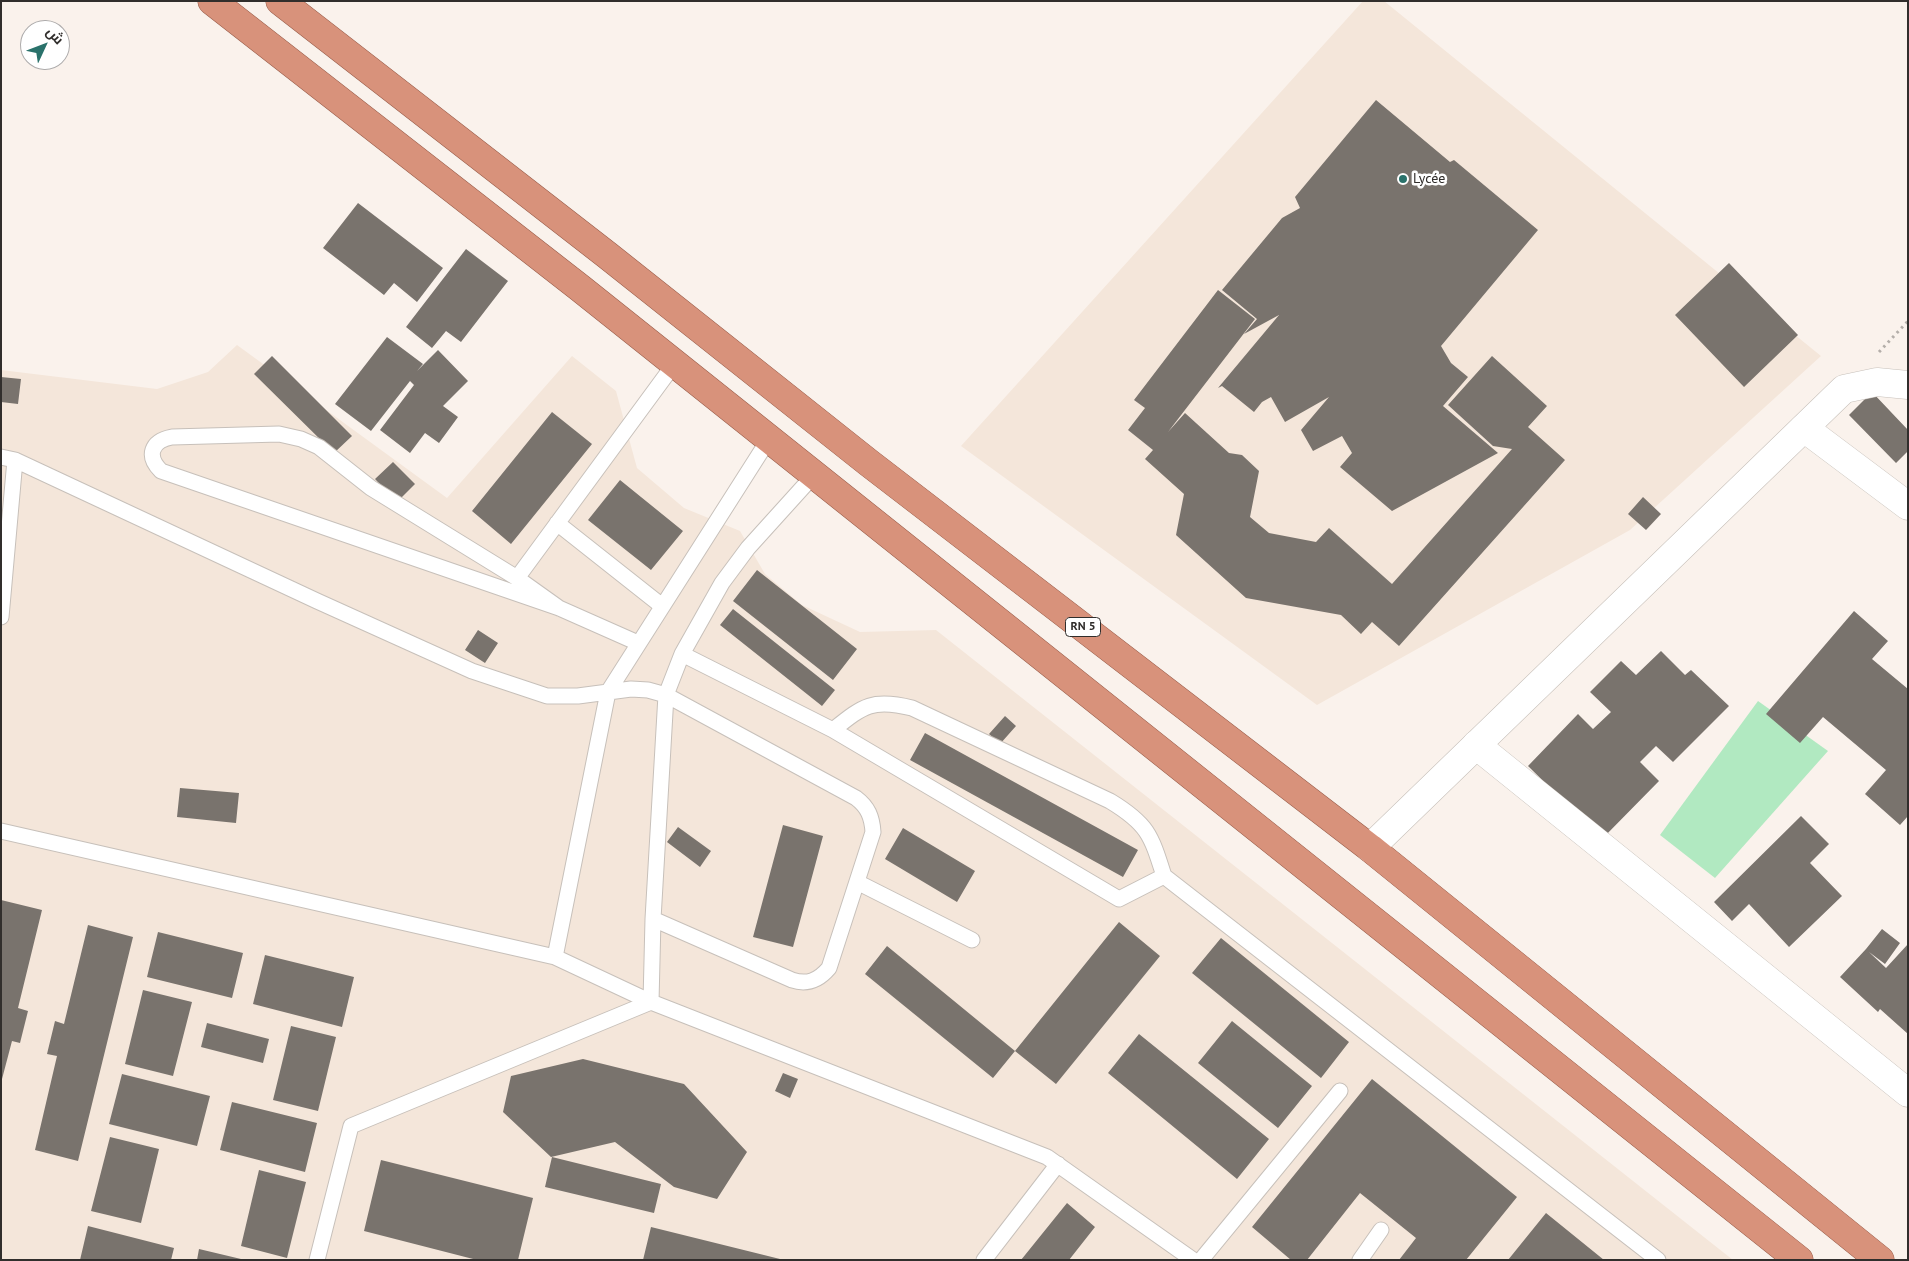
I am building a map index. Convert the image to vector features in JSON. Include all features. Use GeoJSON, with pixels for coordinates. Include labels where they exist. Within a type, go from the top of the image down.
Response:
{"type":"FeatureCollection","features":[{"type":"Feature","properties":{"kind":"highway"},"geometry":{"type":"LineString","coordinates":[[212,1],[769,439],[1799,1260]]}},
{"type":"Feature","properties":{"kind":"highway","name":"RN 5"},"geometry":{"type":"LineString","coordinates":[[280,1],[607,255],[869,463],[1370,848],[1880,1260]]}},
{"type":"Feature","properties":{"kind":"street"},"geometry":{"type":"LineString","coordinates":[[1370,848],[1844,389],[1877,382],[1908,385]]}},
{"type":"Feature","properties":{"kind":"street"},"geometry":{"type":"LineString","coordinates":[[1804,428],[1908,506]]}},
{"type":"Feature","properties":{"kind":"street"},"geometry":{"type":"LineString","coordinates":[[1476,745],[1908,1092]]}},
{"type":"Feature","properties":{"kind":"lane"},"geometry":{"type":"LineString","coordinates":[[517,578],[674,364]]}},
{"type":"Feature","properties":{"kind":"lane"},"geometry":{"type":"LineString","coordinates":[[559,608],[517,578],[371,488],[319,447],[301,439],[279,434],[172,437],[162,439],[155,445],[152,454],[154,464],[161,471],[559,608],[638,643]]}},
{"type":"Feature","properties":{"kind":"lane"},"geometry":{"type":"LineString","coordinates":[[555,957],[608,692],[769,439]]}},
{"type":"Feature","properties":{"kind":"lane"},"geometry":{"type":"LineString","coordinates":[[1,617],[8,458],[472,671],[547,696],[578,696],[640,689],[666,695],[856,798],[864,804],[869,812],[873,822],[873,832],[858,882],[829,968],[822,976],[812,982],[802,983],[792,980],[653,919]]}},
{"type":"Feature","properties":{"kind":"lane"},"geometry":{"type":"LineString","coordinates":[[651,1002],[653,919],[666,695],[682,654],[722,583],[748,548],[814,475]]}},
{"type":"Feature","properties":{"kind":"lane"},"geometry":{"type":"LineString","coordinates":[[558,523],[662,606]]}},
{"type":"Feature","properties":{"kind":"lane"},"geometry":{"type":"LineString","coordinates":[[682,654],[832,730],[1119,899],[1164,876]]}},
{"type":"Feature","properties":{"kind":"lane"},"geometry":{"type":"LineString","coordinates":[[832,730],[857,711],[874,704],[892,703],[912,708],[1110,801],[1129,813],[1154,842],[1164,876],[1658,1260]]}},
{"type":"Feature","properties":{"kind":"lane"},"geometry":{"type":"LineString","coordinates":[[1,831],[555,957],[651,1002],[1047,1157],[1193,1260]]}},
{"type":"Feature","properties":{"kind":"lane"},"geometry":{"type":"LineString","coordinates":[[858,882],[972,940]]}},
{"type":"Feature","properties":{"kind":"lane"},"geometry":{"type":"LineString","coordinates":[[317,1260],[351,1126],[651,1002]]}},
{"type":"Feature","properties":{"kind":"lane"},"geometry":{"type":"LineString","coordinates":[[1202,1260],[1340,1091]]}},
{"type":"Feature","properties":{"kind":"lane"},"geometry":{"type":"LineString","coordinates":[[984,1260],[1058,1164]]}},
{"type":"Feature","properties":{"kind":"lane"},"geometry":{"type":"LineString","coordinates":[[1360,1260],[1382,1230]]}},
{"type":"Feature","properties":{"kind":"shaded area","name":"Lycée"},"geometry":{"type":"Polygon","coordinates":[[[1363,1],[1384,1],[1821,356],[1630,530],[1317,705],[961,446],[1363,1]]]}},
{"type":"Feature","properties":{"kind":"shaded area"},"geometry":{"type":"Polygon","coordinates":[[[237,345],[447,498],[572,356],[616,391],[637,468],[684,508],[740,531],[765,574],[802,605],[860,632],[936,630],[1733,1260],[1,1260],[1,370],[157,389],[208,372],[237,345]]]}},
{"type":"Feature","properties":{"kind":"green space"},"geometry":{"type":"Polygon","coordinates":[[[1758,701],[1828,751],[1715,878],[1660,835],[1758,701]]]}},
{"type":"Feature","properties":{"kind":"building"},"geometry":{"type":"Polygon","coordinates":[[[1376,100],[1450,162],[1454,160],[1538,230],[1441,346],[1451,363],[1468,377],[1443,406],[1498,453],[1392,511],[1340,467],[1352,453],[1342,436],[1313,451],[1301,430],[1329,397],[1285,422],[1271,397],[1262,402],[1254,412],[1222,386],[1218,388],[1279,315],[1244,334],[1257,319],[1222,290],[1282,218],[1300,208],[1295,197],[1376,100]]]}},
{"type":"Feature","properties":{"kind":"building"},"geometry":{"type":"Polygon","coordinates":[[[358,203],[443,268],[417,302],[394,283],[384,295],[323,248],[358,203]]]}},
{"type":"Feature","properties":{"kind":"building"},"geometry":{"type":"Polygon","coordinates":[[[466,249],[508,281],[461,342],[446,331],[432,348],[406,327],[466,249]]]}},
{"type":"Feature","properties":{"kind":"building"},"geometry":{"type":"Polygon","coordinates":[[[1729,263],[1798,335],[1744,387],[1675,315],[1729,263]]]}},
{"type":"Feature","properties":{"kind":"building"},"geometry":{"type":"Polygon","coordinates":[[[1218,290],[1255,319],[1168,432],[1185,413],[1229,453],[1242,455],[1259,471],[1250,517],[1269,533],[1316,542],[1329,528],[1392,584],[1512,449],[1493,446],[1448,405],[1492,356],[1547,406],[1528,427],[1565,460],[1399,646],[1372,622],[1361,634],[1341,615],[1246,598],[1176,535],[1184,494],[1145,459],[1153,450],[1128,430],[1145,408],[1134,400],[1218,290]]]}},
{"type":"Feature","properties":{"kind":"building"},"geometry":{"type":"Polygon","coordinates":[[[387,337],[423,364],[417,371],[438,350],[468,381],[443,406],[458,417],[439,443],[425,433],[410,453],[380,430],[414,385],[410,381],[371,431],[335,404],[387,337]]]}},
{"type":"Feature","properties":{"kind":"building"},"geometry":{"type":"Polygon","coordinates":[[[272,356],[352,436],[334,453],[254,374],[272,356]]]}},
{"type":"Feature","properties":{"kind":"building"},"geometry":{"type":"Polygon","coordinates":[[[1,377],[21,379],[18,404],[1,402],[1,377]]]}},
{"type":"Feature","properties":{"kind":"building"},"geometry":{"type":"Polygon","coordinates":[[[1872,392],[1908,430],[1908,451],[1896,463],[1849,415],[1872,392]]]}},
{"type":"Feature","properties":{"kind":"building"},"geometry":{"type":"Polygon","coordinates":[[[552,412],[592,444],[511,544],[472,511],[552,412]]]}},
{"type":"Feature","properties":{"kind":"building"},"geometry":{"type":"Polygon","coordinates":[[[393,462],[415,484],[397,502],[375,479],[393,462]]]}},
{"type":"Feature","properties":{"kind":"building"},"geometry":{"type":"Polygon","coordinates":[[[620,480],[683,531],[651,570],[588,520],[620,480]]]}},
{"type":"Feature","properties":{"kind":"building"},"geometry":{"type":"Polygon","coordinates":[[[1643,497],[1661,514],[1646,530],[1628,514],[1643,497]]]}},
{"type":"Feature","properties":{"kind":"building"},"geometry":{"type":"Polygon","coordinates":[[[757,570],[857,649],[833,680],[733,601],[757,570]]]}},
{"type":"Feature","properties":{"kind":"building"},"geometry":{"type":"Polygon","coordinates":[[[733,609],[835,690],[822,706],[720,625],[733,609]]]}},
{"type":"Feature","properties":{"kind":"building"},"geometry":{"type":"Polygon","coordinates":[[[1854,611],[1888,641],[1872,659],[1908,689],[1908,816],[1900,825],[1865,794],[1886,770],[1823,717],[1800,743],[1766,714],[1854,611]]]}},
{"type":"Feature","properties":{"kind":"building"},"geometry":{"type":"Polygon","coordinates":[[[478,630],[498,643],[485,663],[465,650],[478,630]]]}},
{"type":"Feature","properties":{"kind":"building"},"geometry":{"type":"Polygon","coordinates":[[[1661,651],[1685,675],[1691,670],[1729,706],[1673,762],[1656,746],[1640,762],[1659,781],[1602,839],[1528,766],[1578,714],[1593,729],[1611,712],[1590,692],[1621,661],[1636,675],[1661,651]]]}},
{"type":"Feature","properties":{"kind":"building"},"geometry":{"type":"Polygon","coordinates":[[[1005,716],[1016,726],[1000,744],[989,734],[1005,716]]]}},
{"type":"Feature","properties":{"kind":"building"},"geometry":{"type":"Polygon","coordinates":[[[925,733],[1138,850],[1123,877],[910,760],[925,733]]]}},
{"type":"Feature","properties":{"kind":"building"},"geometry":{"type":"Polygon","coordinates":[[[180,788],[239,793],[236,823],[177,817],[180,788]]]}},
{"type":"Feature","properties":{"kind":"building"},"geometry":{"type":"Polygon","coordinates":[[[1801,816],[1829,844],[1810,863],[1842,896],[1789,947],[1749,904],[1732,921],[1714,902],[1801,816]]]}},
{"type":"Feature","properties":{"kind":"building"},"geometry":{"type":"Polygon","coordinates":[[[783,825],[823,836],[793,947],[753,937],[783,825]]]}},
{"type":"Feature","properties":{"kind":"building"},"geometry":{"type":"Polygon","coordinates":[[[678,827],[711,851],[700,867],[667,842],[678,827]]]}},
{"type":"Feature","properties":{"kind":"building"},"geometry":{"type":"Polygon","coordinates":[[[903,828],[975,871],[957,902],[885,859],[903,828]]]}},
{"type":"Feature","properties":{"kind":"building"},"geometry":{"type":"Polygon","coordinates":[[[1,900],[42,910],[18,1008],[28,1011],[20,1043],[12,1041],[2,1079],[1,900]]]}},
{"type":"Feature","properties":{"kind":"building"},"geometry":{"type":"Polygon","coordinates":[[[1119,922],[1160,956],[1056,1084],[1015,1051],[1119,922]]]}},
{"type":"Feature","properties":{"kind":"building"},"geometry":{"type":"Polygon","coordinates":[[[88,925],[133,937],[78,1161],[35,1150],[57,1056],[47,1054],[55,1021],[64,1024],[88,925]]]}},
{"type":"Feature","properties":{"kind":"building"},"geometry":{"type":"Polygon","coordinates":[[[1882,929],[1900,943],[1885,964],[1869,952],[1886,968],[1908,944],[1908,1034],[1880,1009],[1878,1012],[1840,977],[1882,929]]]}},
{"type":"Feature","properties":{"kind":"building"},"geometry":{"type":"Polygon","coordinates":[[[158,932],[243,953],[232,998],[147,977],[158,932]]]}},
{"type":"Feature","properties":{"kind":"building"},"geometry":{"type":"Polygon","coordinates":[[[1221,938],[1349,1042],[1321,1078],[1192,973],[1221,938]]]}},
{"type":"Feature","properties":{"kind":"building"},"geometry":{"type":"Polygon","coordinates":[[[887,946],[1015,1051],[993,1078],[865,974],[887,946]]]}},
{"type":"Feature","properties":{"kind":"building"},"geometry":{"type":"Polygon","coordinates":[[[265,955],[354,977],[342,1027],[253,1004],[265,955]]]}},
{"type":"Feature","properties":{"kind":"building"},"geometry":{"type":"Polygon","coordinates":[[[143,990],[192,1002],[173,1076],[125,1064],[143,990]]]}},
{"type":"Feature","properties":{"kind":"building"},"geometry":{"type":"Polygon","coordinates":[[[1232,1021],[1312,1086],[1278,1128],[1198,1063],[1232,1021]]]}},
{"type":"Feature","properties":{"kind":"building"},"geometry":{"type":"Polygon","coordinates":[[[207,1023],[269,1039],[263,1063],[201,1047],[207,1023]]]}},
{"type":"Feature","properties":{"kind":"building"},"geometry":{"type":"Polygon","coordinates":[[[291,1026],[336,1037],[318,1111],[273,1100],[291,1026]]]}},
{"type":"Feature","properties":{"kind":"building"},"geometry":{"type":"Polygon","coordinates":[[[1139,1034],[1269,1139],[1237,1179],[1108,1073],[1139,1034]]]}},
{"type":"Feature","properties":{"kind":"building"},"geometry":{"type":"Polygon","coordinates":[[[583,1059],[684,1084],[747,1152],[717,1199],[674,1187],[615,1142],[551,1157],[503,1112],[511,1076],[583,1059]]]}},
{"type":"Feature","properties":{"kind":"building"},"geometry":{"type":"Polygon","coordinates":[[[783,1073],[798,1079],[790,1098],[775,1091],[783,1073]]]}},
{"type":"Feature","properties":{"kind":"building"},"geometry":{"type":"Polygon","coordinates":[[[122,1074],[210,1096],[197,1146],[109,1124],[122,1074]]]}},
{"type":"Feature","properties":{"kind":"building"},"geometry":{"type":"Polygon","coordinates":[[[1372,1079],[1517,1197],[1466,1260],[1399,1260],[1416,1238],[1360,1193],[1307,1260],[1291,1260],[1252,1227],[1372,1079]]]}},
{"type":"Feature","properties":{"kind":"building"},"geometry":{"type":"Polygon","coordinates":[[[232,1102],[317,1123],[305,1172],[220,1150],[232,1102]]]}},
{"type":"Feature","properties":{"kind":"building"},"geometry":{"type":"Polygon","coordinates":[[[110,1137],[159,1149],[141,1223],[91,1211],[110,1137]]]}},
{"type":"Feature","properties":{"kind":"building"},"geometry":{"type":"Polygon","coordinates":[[[552,1157],[661,1184],[654,1213],[545,1187],[552,1157]]]}},
{"type":"Feature","properties":{"kind":"building"},"geometry":{"type":"Polygon","coordinates":[[[381,1160],[533,1198],[518,1260],[477,1260],[364,1231],[381,1160]]]}},
{"type":"Feature","properties":{"kind":"building"},"geometry":{"type":"Polygon","coordinates":[[[259,1170],[306,1182],[287,1258],[241,1246],[259,1170]]]}},
{"type":"Feature","properties":{"kind":"building"},"geometry":{"type":"Polygon","coordinates":[[[1067,1203],[1095,1227],[1069,1260],[1021,1260],[1067,1203]]]}},
{"type":"Feature","properties":{"kind":"building"},"geometry":{"type":"Polygon","coordinates":[[[1546,1213],[1604,1260],[1508,1260],[1546,1213]]]}},
{"type":"Feature","properties":{"kind":"building"},"geometry":{"type":"Polygon","coordinates":[[[88,1226],[174,1248],[171,1260],[80,1260],[88,1226]]]}},
{"type":"Feature","properties":{"kind":"building"},"geometry":{"type":"Polygon","coordinates":[[[651,1227],[780,1259],[780,1260],[643,1260],[651,1227]]]}},
{"type":"Feature","properties":{"kind":"building"},"geometry":{"type":"Polygon","coordinates":[[[199,1249],[241,1259],[241,1260],[197,1260],[199,1249]]]}},
{"type":"Feature","properties":{"kind":"place","name":"Lycée"},"geometry":{"type":"Point","coordinates":[1403,179]}}]}
